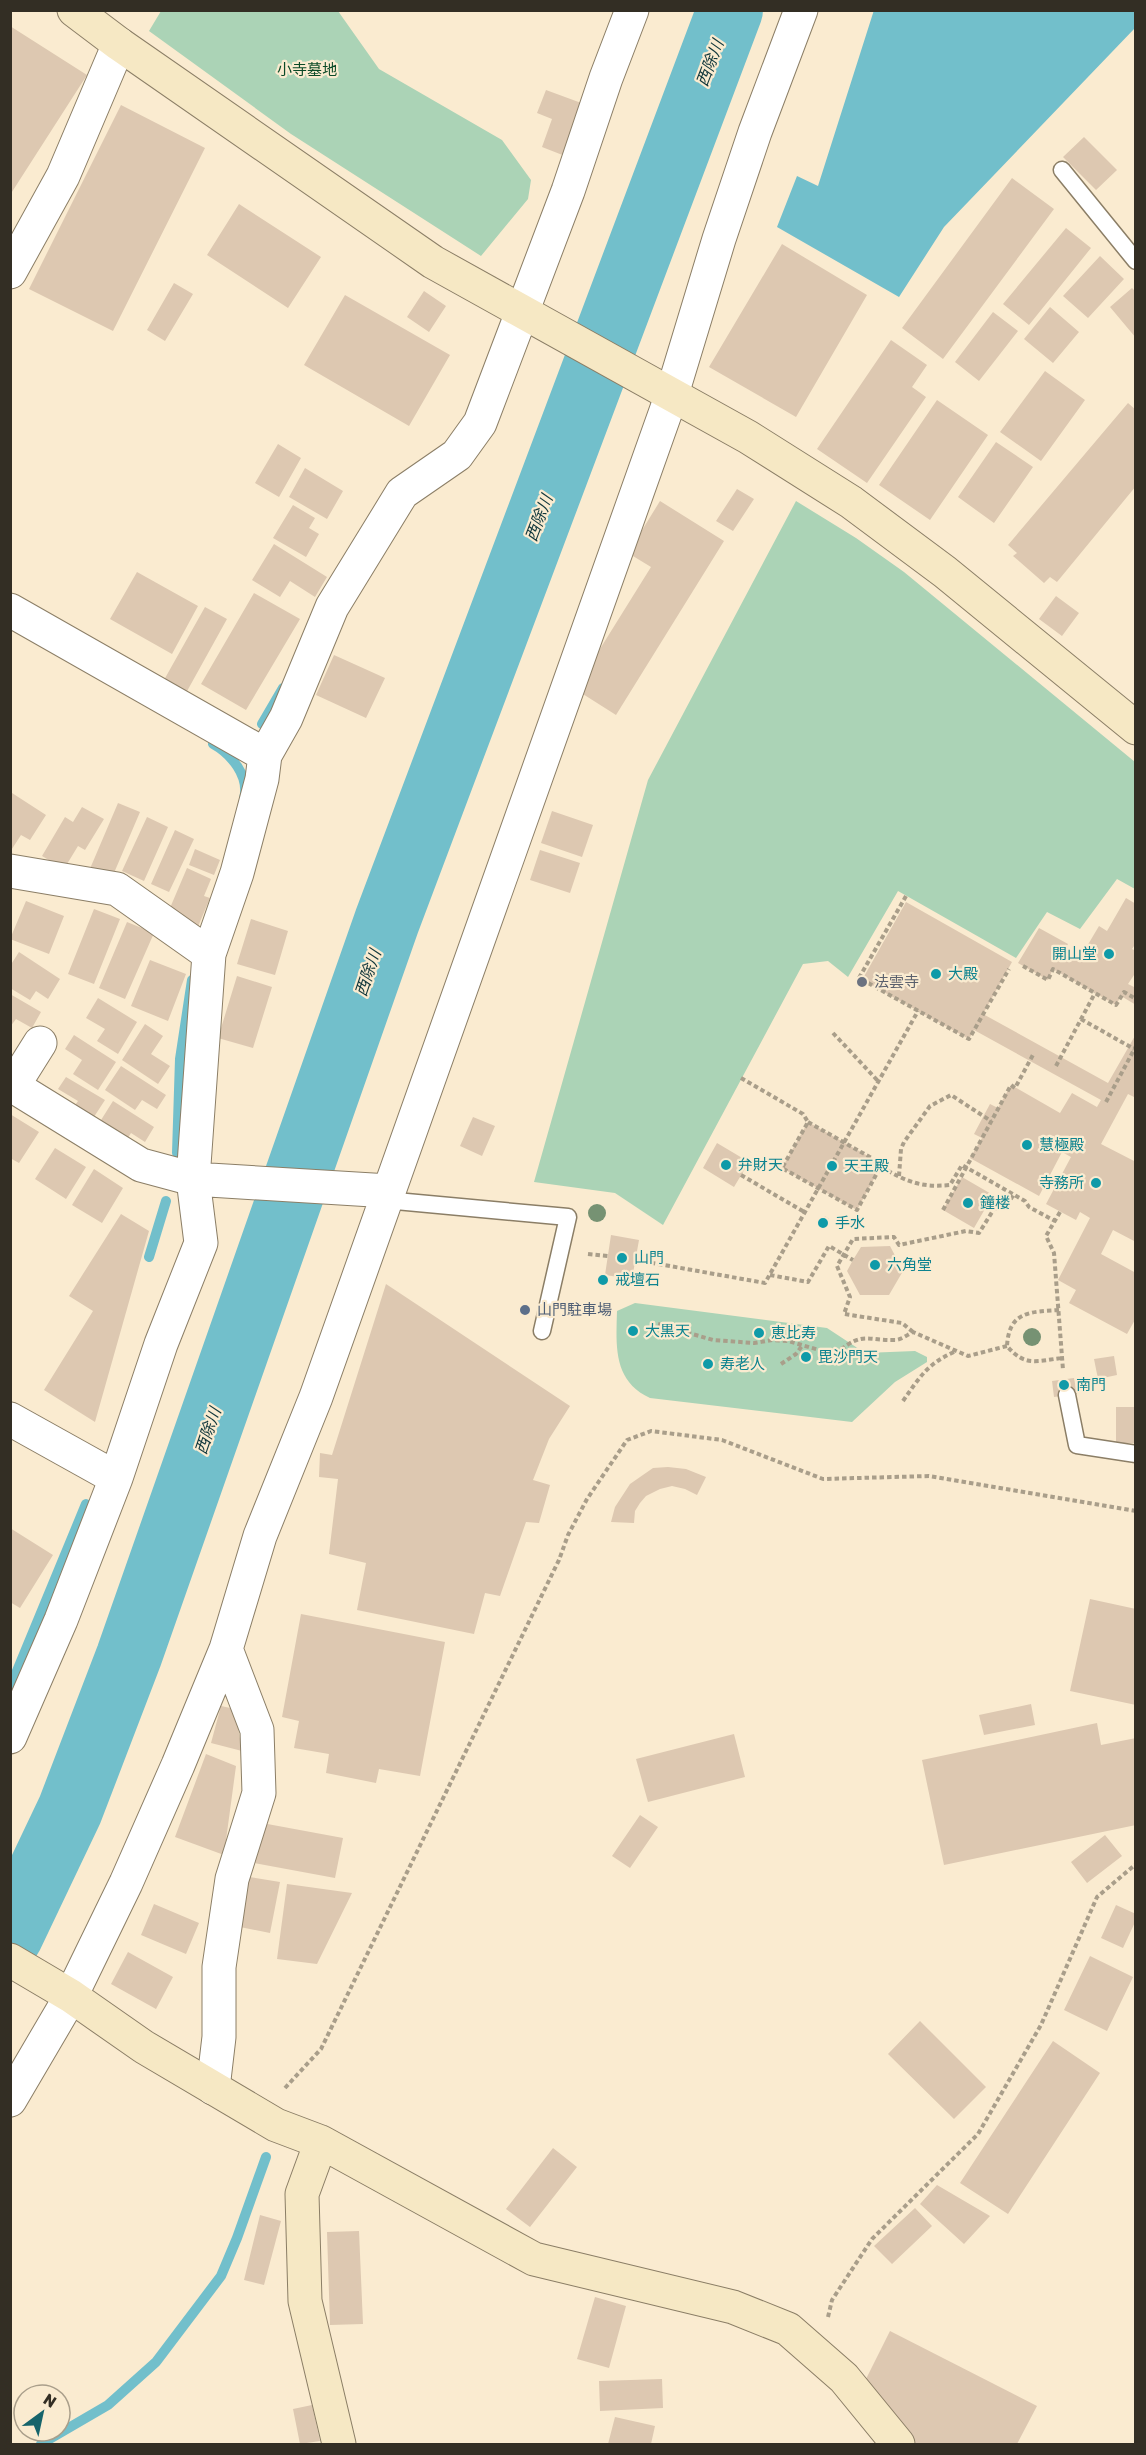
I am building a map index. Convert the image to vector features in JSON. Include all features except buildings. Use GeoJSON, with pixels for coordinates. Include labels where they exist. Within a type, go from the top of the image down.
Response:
{"type":"FeatureCollection","features":[{"type":"Feature","properties":{"kind":"street"},"geometry":{"type":"LineString","coordinates":[[75,10],[119,44],[433,262],[748,437],[851,502],[945,572],[1136,728]]}},
{"type":"Feature","properties":{"kind":"street"},"geometry":{"type":"LineString","coordinates":[[10,1737],[61,1620],[116,1478],[161,1344],[201,1243],[193,1179],[209,954],[237,873],[262,779],[265,755],[286,718],[332,607],[402,493],[457,455],[480,423],[568,191],[606,78],[632,10]]}},
{"type":"Feature","properties":{"kind":"street"},"geometry":{"type":"LineString","coordinates":[[10,2100],[71,1996],[131,1872],[226,1649],[260,1536],[316,1397],[387,1196],[661,388],[719,239],[755,132],[801,10]]}},
{"type":"Feature","properties":{"kind":"street"},"geometry":{"type":"LineString","coordinates":[[10,272],[63,176],[119,44]]}},
{"type":"Feature","properties":{"kind":"street"},"geometry":{"type":"LineString","coordinates":[[10,610],[265,755]]}},
{"type":"Feature","properties":{"kind":"street"},"geometry":{"type":"LineString","coordinates":[[10,871],[117,889],[209,954]]}},
{"type":"Feature","properties":{"kind":"street"},"geometry":{"type":"LineString","coordinates":[[40,1042],[13,1086],[141,1165],[193,1179],[355,1188],[387,1196]]}},
{"type":"Feature","properties":{"kind":"street"},"geometry":{"type":"LineString","coordinates":[[10,1419],[116,1478]]}},
{"type":"Feature","properties":{"kind":"street"},"geometry":{"type":"LineString","coordinates":[[213,2088],[219,2037],[219,1967],[232,1879],[259,1793],[257,1730],[226,1649]]}},
{"type":"Feature","properties":{"kind":"street"},"geometry":{"type":"LineString","coordinates":[[10,1960],[71,1996],[144,2048],[276,2125],[321,2142],[534,2259],[734,2307],[788,2329],[844,2378],[898,2445]]}},
{"type":"Feature","properties":{"kind":"street"},"geometry":{"type":"LineString","coordinates":[[321,2142],[302,2194],[305,2301],[339,2445]]}},
{"type":"Feature","properties":{"kind":"lane"},"geometry":{"type":"LineString","coordinates":[[1062,170],[1136,261]]}},
{"type":"Feature","properties":{"kind":"lane"},"geometry":{"type":"LineString","coordinates":[[387,1196],[568,1217],[542,1331]]}},
{"type":"Feature","properties":{"kind":"lane"},"geometry":{"type":"LineString","coordinates":[[1065,1388],[1077,1445],[1136,1454]]}},
{"type":"Feature","properties":{"kind":"path"},"geometry":{"type":"LineString","coordinates":[[906,896],[859,978],[969,1040],[1009,969]]}},
{"type":"Feature","properties":{"kind":"path"},"geometry":{"type":"LineString","coordinates":[[1023,966],[1048,980],[1053,969],[1116,1005],[1124,992],[1136,999]]}},
{"type":"Feature","properties":{"kind":"path"},"geometry":{"type":"LineString","coordinates":[[1056,1066],[1095,993]]}},
{"type":"Feature","properties":{"kind":"path"},"geometry":{"type":"LineString","coordinates":[[636,1260],[765,1283],[820,1189],[918,1011]]}},
{"type":"Feature","properties":{"kind":"path"},"geometry":{"type":"LineString","coordinates":[[1081,1019],[1135,1047],[1106,1102]]}},
{"type":"Feature","properties":{"kind":"path"},"geometry":{"type":"LineString","coordinates":[[833,1033],[879,1082]]}},
{"type":"Feature","properties":{"kind":"path"},"geometry":{"type":"LineString","coordinates":[[943,1210],[1011,1085],[1015,1088],[1034,1053]]}},
{"type":"Feature","properties":{"kind":"path"},"geometry":{"type":"LineString","coordinates":[[741,1078],[803,1114],[808,1122],[882,1164],[881,1167],[898,1176],[928,1187],[950,1185],[962,1165],[1014,1194],[1025,1201],[1029,1207],[1055,1221]]}},
{"type":"Feature","properties":{"kind":"path"},"geometry":{"type":"LineString","coordinates":[[898,1176],[901,1149],[930,1106],[951,1095],[991,1121]]}},
{"type":"Feature","properties":{"kind":"path"},"geometry":{"type":"LineString","coordinates":[[808,1122],[782,1168],[857,1210],[881,1167]]}},
{"type":"Feature","properties":{"kind":"path"},"geometry":{"type":"LineString","coordinates":[[741,1175],[806,1213]]}},
{"type":"Feature","properties":{"kind":"path"},"geometry":{"type":"LineString","coordinates":[[1007,1346],[968,1356],[913,1332],[902,1323],[844,1314],[850,1297],[837,1266],[853,1239],[894,1237],[899,1245],[966,1231],[979,1233],[994,1209],[1006,1207],[1014,1194]]}},
{"type":"Feature","properties":{"kind":"path"},"geometry":{"type":"LineString","coordinates":[[1060,1212],[1046,1236],[1054,1253],[1065,1388]]}},
{"type":"Feature","properties":{"kind":"path"},"geometry":{"type":"LineString","coordinates":[[770,1275],[808,1282],[829,1246],[853,1260]]}},
{"type":"Feature","properties":{"kind":"path"},"geometry":{"type":"LineString","coordinates":[[1059,1310],[1027,1312],[1017,1318],[1008,1335],[1007,1346],[1016,1357],[1026,1362],[1062,1358]]}},
{"type":"Feature","properties":{"kind":"path"},"geometry":{"type":"LineString","coordinates":[[657,1324],[713,1340],[754,1343],[772,1340],[788,1341],[819,1350],[839,1351],[853,1340],[868,1337],[897,1340],[913,1332]]}},
{"type":"Feature","properties":{"kind":"path"},"geometry":{"type":"LineString","coordinates":[[781,1365],[796,1354],[801,1346]]}},
{"type":"Feature","properties":{"kind":"path"},"geometry":{"type":"LineString","coordinates":[[903,1401],[936,1360],[955,1352]]}},
{"type":"Feature","properties":{"kind":"path"},"geometry":{"type":"LineString","coordinates":[[262,2117],[321,2049],[554,1571],[568,1535],[587,1499],[627,1440],[651,1431],[722,1440],[823,1479],[929,1476],[1136,1511]]}},
{"type":"Feature","properties":{"kind":"path"},"geometry":{"type":"LineString","coordinates":[[818,2355],[832,2300],[872,2239],[978,2134],[1041,2025],[1097,1897],[1136,1864]]}},
{"type":"Feature","properties":{"kind":"green space","name":"小寺墓地"},"geometry":{"type":"Polygon","coordinates":[[[161,11],[338,11],[379,69],[502,140],[531,180],[528,199],[481,256],[291,134],[149,31],[161,11]]]}},
{"type":"Feature","properties":{"kind":"green space"},"geometry":{"type":"Polygon","coordinates":[[[796,501],[856,538],[904,572],[1135,762],[1135,889],[1117,879],[1080,929],[1047,912],[1016,958],[898,891],[848,977],[828,961],[803,964],[663,1225],[615,1193],[534,1182],[648,780],[796,501]]]}},
{"type":"Feature","properties":{"kind":"green space"},"geometry":{"type":"Polygon","coordinates":[[[635,1303],[827,1328],[865,1353],[915,1351],[927,1357],[927,1362],[895,1382],[852,1422],[650,1398],[629,1382],[619,1361],[617,1349],[617,1311],[635,1303]]]}},
{"type":"Feature","properties":{"kind":"water"},"geometry":{"type":"Polygon","coordinates":[[[874,10],[1135,11],[1135,28],[944,227],[899,297],[777,227],[797,176],[818,186],[874,10]]]}},
{"type":"Feature","properties":{"kind":"waterway","name":"西除川"},"geometry":{"type":"LineString","coordinates":[[10,1936],[70,1810],[129,1656],[387,921],[730,10]]}},
{"type":"Feature","properties":{"kind":"waterway"},"geometry":{"type":"LineString","coordinates":[[262,724],[283,688]]}},
{"type":"Feature","properties":{"kind":"waterway"},"geometry":{"type":"LineString","coordinates":[[213,744],[232,760],[242,774],[244,799]]}},
{"type":"Feature","properties":{"kind":"waterway"},"geometry":{"type":"LineString","coordinates":[[177,1153],[180,1059],[192,980]]}},
{"type":"Feature","properties":{"kind":"waterway"},"geometry":{"type":"LineString","coordinates":[[149,1257],[166,1201]]}},
{"type":"Feature","properties":{"kind":"waterway"},"geometry":{"type":"LineString","coordinates":[[10,1688],[86,1504]]}},
{"type":"Feature","properties":{"kind":"waterway"},"geometry":{"type":"LineString","coordinates":[[41,2444],[108,2405],[156,2362],[221,2276],[266,2157]]}},
{"type":"Feature","properties":{"kind":"place","name":"開山堂"},"geometry":{"type":"Point","coordinates":[1109,954]}},
{"type":"Feature","properties":{"kind":"place","name":"大殿"},"geometry":{"type":"Point","coordinates":[936,974]}},
{"type":"Feature","properties":{"kind":"place","name":"法雲寺"},"geometry":{"type":"Point","coordinates":[862,982]}},
{"type":"Feature","properties":{"kind":"place","name":"慧極殿"},"geometry":{"type":"Point","coordinates":[1027,1145]}},
{"type":"Feature","properties":{"kind":"place","name":"弁財天"},"geometry":{"type":"Point","coordinates":[726,1165]}},
{"type":"Feature","properties":{"kind":"place","name":"天王殿"},"geometry":{"type":"Point","coordinates":[832,1166]}},
{"type":"Feature","properties":{"kind":"place","name":"寺務所"},"geometry":{"type":"Point","coordinates":[1096,1183]}},
{"type":"Feature","properties":{"kind":"place","name":"鐘楼"},"geometry":{"type":"Point","coordinates":[968,1203]}},
{"type":"Feature","properties":{"kind":"place","name":"手水"},"geometry":{"type":"Point","coordinates":[823,1223]}},
{"type":"Feature","properties":{"kind":"place","name":"山門"},"geometry":{"type":"Point","coordinates":[622,1258]}},
{"type":"Feature","properties":{"kind":"place","name":"六角堂"},"geometry":{"type":"Point","coordinates":[875,1265]}},
{"type":"Feature","properties":{"kind":"place","name":"戒壇石"},"geometry":{"type":"Point","coordinates":[603,1280]}},
{"type":"Feature","properties":{"kind":"place","name":"山門駐車場"},"geometry":{"type":"Point","coordinates":[525,1310]}},
{"type":"Feature","properties":{"kind":"place","name":"大黒天"},"geometry":{"type":"Point","coordinates":[633,1331]}},
{"type":"Feature","properties":{"kind":"place","name":"恵比寿"},"geometry":{"type":"Point","coordinates":[759,1333]}},
{"type":"Feature","properties":{"kind":"place","name":"毘沙門天"},"geometry":{"type":"Point","coordinates":[806,1357]}},
{"type":"Feature","properties":{"kind":"place","name":"寿老人"},"geometry":{"type":"Point","coordinates":[708,1364]}},
{"type":"Feature","properties":{"kind":"place","name":"南門"},"geometry":{"type":"Point","coordinates":[1064,1385]}}]}
